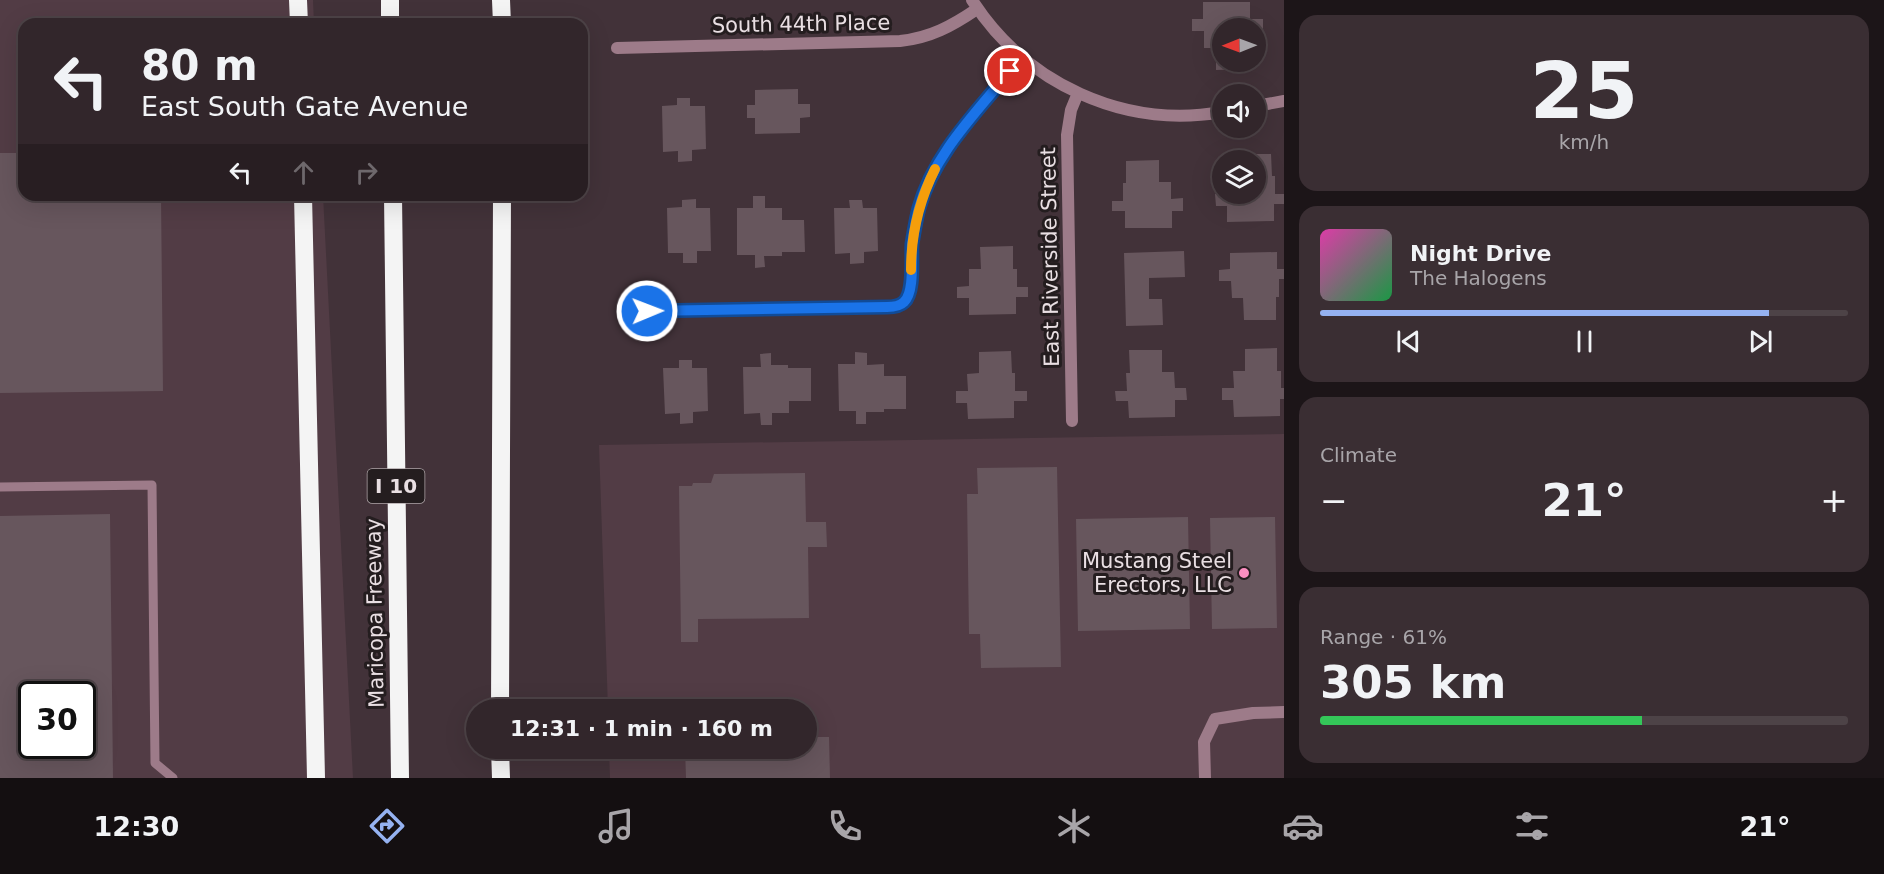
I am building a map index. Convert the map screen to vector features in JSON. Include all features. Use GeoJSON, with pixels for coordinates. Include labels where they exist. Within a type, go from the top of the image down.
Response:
{"type":"FeatureCollection","features":[{"type":"Feature","properties":{"kind":"highway"},"geometry":{"type":"LineString","coordinates":[[298,0],[299,18]]}},
{"type":"Feature","properties":{"kind":"highway"},"geometry":{"type":"LineString","coordinates":[[390,0],[390,18]]}},
{"type":"Feature","properties":{"kind":"highway"},"geometry":{"type":"LineString","coordinates":[[501,0],[501,18]]}},
{"type":"Feature","properties":{"kind":"highway"},"geometry":{"type":"LineString","coordinates":[[303,201],[314,778]]}},
{"type":"Feature","properties":{"kind":"highway","name":"Maricopa Freeway"},"geometry":{"type":"LineString","coordinates":[[393,201],[400,778]]}},
{"type":"Feature","properties":{"kind":"highway"},"geometry":{"type":"LineString","coordinates":[[500,699],[502,201]]}},
{"type":"Feature","properties":{"kind":"highway"},"geometry":{"type":"LineString","coordinates":[[500,759],[501,778]]}},
{"type":"Feature","properties":{"kind":"street","name":"South 44th Place"},"geometry":{"type":"LineString","coordinates":[[617,48],[900,41],[934,35],[951,26],[974,4]]}},
{"type":"Feature","properties":{"kind":"street"},"geometry":{"type":"LineString","coordinates":[[974,4],[997,34],[1020,58],[1039,72],[1078,93],[1123,108],[1162,115],[1198,116],[1212,114]]}},
{"type":"Feature","properties":{"kind":"street"},"geometry":{"type":"LineString","coordinates":[[629,303],[637,309],[647,311],[887,307],[905,302],[911,283],[915,226],[919,207],[930,179],[956,137],[1020,58]]}},
{"type":"Feature","properties":{"kind":"street","name":"East Riverside Street"},"geometry":{"type":"LineString","coordinates":[[1072,421],[1067,135],[1071,110],[1078,93]]}},
{"type":"Feature","properties":{"kind":"street"},"geometry":{"type":"LineString","coordinates":[[1266,104],[1284,101]]}},
{"type":"Feature","properties":{"kind":"street"},"geometry":{"type":"LineString","coordinates":[[1205,778],[1204,742],[1215,719],[1253,713],[1284,712]]}},
{"type":"Feature","properties":{"kind":"lane"},"geometry":{"type":"LineString","coordinates":[[0,487],[152,485],[155,763],[173,778]]}},
{"type":"Feature","properties":{"kind":"shaded area"},"geometry":{"type":"Polygon","coordinates":[[[0,0],[313,0],[314,18],[18,18],[18,201],[323,201],[353,778],[0,778],[0,0]]]}},
{"type":"Feature","properties":{"kind":"shaded area"},"geometry":{"type":"Polygon","coordinates":[[[1284,434],[1284,778],[610,778],[609,759],[817,759],[817,699],[608,699],[599,445],[1284,434]]]}},
{"type":"Feature","properties":{"kind":"building"},"geometry":{"type":"Polygon","coordinates":[[[1203,2],[1250,2],[1250,18],[1212,18],[1212,48],[1204,48],[1204,31],[1192,31],[1192,19],[1203,19],[1203,2]]]}},
{"type":"Feature","properties":{"kind":"building"},"geometry":{"type":"Polygon","coordinates":[[[798,89],[798,104],[810,104],[810,117],[800,118],[800,133],[755,134],[755,118],[747,118],[747,105],[755,105],[755,90],[798,89]]]}},
{"type":"Feature","properties":{"kind":"building"},"geometry":{"type":"Polygon","coordinates":[[[677,98],[690,98],[690,106],[705,106],[706,149],[692,150],[692,161],[678,162],[678,151],[663,152],[662,106],[677,105],[677,98]]]}},
{"type":"Feature","properties":{"kind":"building"},"geometry":{"type":"Polygon","coordinates":[[[0,153],[18,153],[18,201],[161,201],[163,391],[0,393],[0,153]]]}},
{"type":"Feature","properties":{"kind":"building"},"geometry":{"type":"Polygon","coordinates":[[[1266,154],[1271,154],[1275,194],[1284,194],[1284,204],[1274,204],[1274,221],[1227,222],[1227,206],[1216,206],[1216,204],[1266,204],[1266,154]]]}},
{"type":"Feature","properties":{"kind":"building"},"geometry":{"type":"Polygon","coordinates":[[[1159,160],[1159,182],[1171,182],[1171,199],[1183,198],[1183,211],[1172,211],[1172,228],[1125,228],[1125,211],[1112,211],[1112,201],[1123,201],[1126,161],[1159,160]]]}},
{"type":"Feature","properties":{"kind":"building"},"geometry":{"type":"Polygon","coordinates":[[[753,196],[765,196],[765,208],[782,208],[782,220],[804,220],[805,252],[782,252],[782,256],[764,256],[765,267],[755,268],[755,255],[737,255],[737,208],[753,208],[753,196]]]}},
{"type":"Feature","properties":{"kind":"building"},"geometry":{"type":"Polygon","coordinates":[[[696,199],[696,208],[710,208],[711,251],[697,251],[697,263],[683,263],[683,253],[668,253],[667,208],[682,207],[682,200],[696,199]]]}},
{"type":"Feature","properties":{"kind":"building"},"geometry":{"type":"Polygon","coordinates":[[[849,200],[862,200],[863,208],[877,208],[878,251],[864,252],[864,263],[850,264],[850,253],[835,254],[834,208],[850,208],[849,200]]]}},
{"type":"Feature","properties":{"kind":"building"},"geometry":{"type":"Polygon","coordinates":[[[1013,246],[1013,269],[1017,269],[1017,287],[1028,287],[1028,297],[1016,297],[1016,314],[969,315],[969,298],[957,298],[957,287],[969,286],[969,269],[981,269],[980,247],[1013,246]]]}},
{"type":"Feature","properties":{"kind":"building"},"geometry":{"type":"Polygon","coordinates":[[[1184,251],[1185,277],[1149,278],[1149,299],[1162,299],[1163,325],[1126,326],[1124,253],[1184,251]]]}},
{"type":"Feature","properties":{"kind":"building"},"geometry":{"type":"Polygon","coordinates":[[[1277,252],[1277,269],[1284,269],[1284,279],[1279,279],[1276,320],[1244,320],[1243,298],[1232,298],[1231,281],[1219,281],[1219,270],[1230,269],[1230,253],[1277,252]]]}},
{"type":"Feature","properties":{"kind":"building"},"geometry":{"type":"Polygon","coordinates":[[[1277,348],[1277,371],[1281,371],[1281,388],[1284,388],[1284,399],[1280,399],[1280,416],[1234,417],[1233,400],[1222,400],[1222,388],[1234,388],[1233,371],[1245,371],[1245,349],[1277,348]]]}},
{"type":"Feature","properties":{"kind":"building"},"geometry":{"type":"Polygon","coordinates":[[[1129,350],[1162,350],[1162,372],[1174,372],[1175,388],[1186,388],[1187,400],[1175,400],[1175,417],[1129,418],[1128,401],[1116,401],[1115,391],[1127,391],[1126,373],[1130,373],[1129,350]]]}},
{"type":"Feature","properties":{"kind":"building"},"geometry":{"type":"Polygon","coordinates":[[[1011,351],[1015,391],[1027,391],[1027,401],[1014,401],[1014,418],[968,419],[967,403],[956,403],[956,391],[968,391],[967,374],[979,373],[979,352],[1011,351]]]}},
{"type":"Feature","properties":{"kind":"building"},"geometry":{"type":"Polygon","coordinates":[[[855,352],[867,353],[867,365],[884,364],[884,376],[906,376],[906,409],[866,412],[866,424],[856,424],[856,411],[839,411],[838,364],[855,364],[855,352]]]}},
{"type":"Feature","properties":{"kind":"building"},"geometry":{"type":"Polygon","coordinates":[[[771,353],[771,365],[811,368],[811,401],[789,401],[789,413],[772,413],[772,425],[761,425],[760,413],[744,414],[743,367],[761,367],[760,354],[771,353]]]}},
{"type":"Feature","properties":{"kind":"building"},"geometry":{"type":"Polygon","coordinates":[[[679,360],[692,360],[692,368],[707,368],[708,411],[693,412],[693,423],[680,424],[680,413],[665,414],[663,368],[679,368],[679,360]]]}},
{"type":"Feature","properties":{"kind":"building"},"geometry":{"type":"Polygon","coordinates":[[[1057,467],[1061,667],[981,668],[980,634],[969,634],[967,494],[978,494],[977,468],[1057,467]]]}},
{"type":"Feature","properties":{"kind":"building"},"geometry":{"type":"Polygon","coordinates":[[[805,473],[806,522],[826,522],[827,547],[808,547],[809,618],[698,619],[698,642],[681,642],[679,486],[711,483],[714,474],[805,473]]]}},
{"type":"Feature","properties":{"kind":"building"},"geometry":{"type":"Polygon","coordinates":[[[110,514],[113,778],[0,778],[0,516],[110,514]]]}},
{"type":"Feature","properties":{"kind":"building"},"geometry":{"type":"Polygon","coordinates":[[[1188,517],[1190,629],[1078,631],[1076,519],[1188,517]]]}},
{"type":"Feature","properties":{"kind":"building","name":"Mustang Steel Erectors, LLC"},"geometry":{"type":"Polygon","coordinates":[[[1275,517],[1277,628],[1212,629],[1210,518],[1275,517]]]}},
{"type":"Feature","properties":{"kind":"building"},"geometry":{"type":"Polygon","coordinates":[[[817,737],[829,737],[830,778],[686,778],[685,759],[817,759],[817,737]]]}},
{"type":"Feature","properties":{"kind":"slow traffic"},"geometry":{"type":"LineString","coordinates":[[911,270],[912,244],[919,207],[935,169]]}},
{"type":"Feature","properties":{"kind":"place","name":"Mustang Steel Erectors, LLC"},"geometry":{"type":"Point","coordinates":[1244,573]}},
{"type":"Feature","properties":{"kind":"route"},"geometry":{"type":"LineString","coordinates":[[647,311],[887,307],[905,302],[911,283],[915,226],[926,188],[946,151],[1010,71]]}}]}
